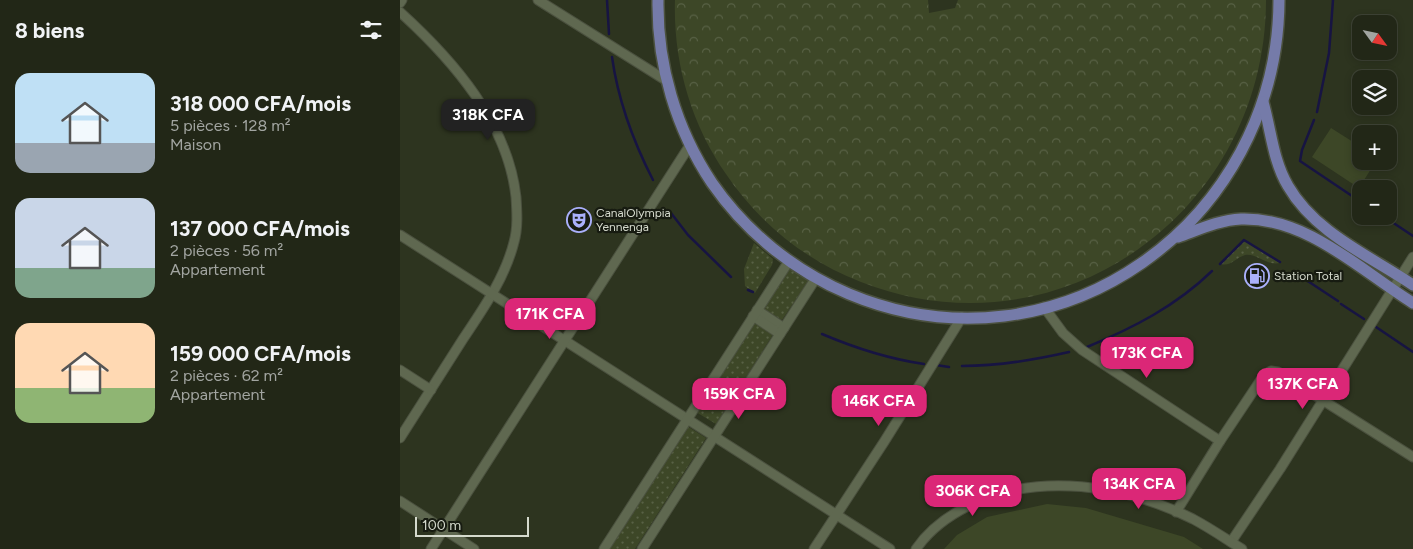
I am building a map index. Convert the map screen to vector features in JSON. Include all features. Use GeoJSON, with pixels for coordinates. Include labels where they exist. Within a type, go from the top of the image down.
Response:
{"type":"FeatureCollection","features":[{"type":"Feature","properties":{"kind":"main road"},"geometry":{"type":"LineString","coordinates":[[658,0],[660,37],[667,82],[677,114],[690,145],[708,176],[732,209],[761,239],[789,261],[816,278],[850,294],[886,306],[918,313],[962,317],[1003,315],[1044,308],[1084,294],[1113,281],[1140,264],[1174,238],[1203,209],[1231,171],[1250,135],[1270,80],[1276,46],[1279,0]]}},
{"type":"Feature","properties":{"kind":"main road"},"geometry":{"type":"LineString","coordinates":[[1263,102],[1274,152],[1288,186],[1309,215],[1334,235],[1413,286]]}},
{"type":"Feature","properties":{"kind":"main road"},"geometry":{"type":"LineString","coordinates":[[1174,238],[1232,220],[1256,220],[1275,224],[1320,240],[1413,303]]}},
{"type":"Feature","properties":{"kind":"street"},"geometry":{"type":"LineString","coordinates":[[538,0],[667,82]]}},
{"type":"Feature","properties":{"kind":"street"},"geometry":{"type":"LineString","coordinates":[[400,12],[453,66],[473,92],[495,128],[505,151],[514,185],[517,208],[516,232],[507,265],[493,294],[400,438]]}},
{"type":"Feature","properties":{"kind":"street"},"geometry":{"type":"LineString","coordinates":[[431,549],[690,145]]}},
{"type":"Feature","properties":{"kind":"street"},"geometry":{"type":"LineString","coordinates":[[400,235],[890,549]]}},
{"type":"Feature","properties":{"kind":"street"},"geometry":{"type":"LineString","coordinates":[[1231,542],[1324,401],[1413,257]]}},
{"type":"Feature","properties":{"kind":"street"},"geometry":{"type":"LineString","coordinates":[[604,549],[789,261]]}},
{"type":"Feature","properties":{"kind":"street"},"geometry":{"type":"LineString","coordinates":[[642,549],[816,278]]}},
{"type":"Feature","properties":{"kind":"street"},"geometry":{"type":"LineString","coordinates":[[1044,308],[1063,332],[1082,350],[1220,441]]}},
{"type":"Feature","properties":{"kind":"street"},"geometry":{"type":"LineString","coordinates":[[755,313],[782,331]]}},
{"type":"Feature","properties":{"kind":"street"},"geometry":{"type":"LineString","coordinates":[[814,549],[962,317]]}},
{"type":"Feature","properties":{"kind":"street"},"geometry":{"type":"LineString","coordinates":[[400,370],[431,390]]}},
{"type":"Feature","properties":{"kind":"street"},"geometry":{"type":"LineString","coordinates":[[1176,512],[1264,375],[1271,372],[1278,372],[1413,457]]}},
{"type":"Feature","properties":{"kind":"street"},"geometry":{"type":"LineString","coordinates":[[916,549],[921,541],[941,522],[959,510],[981,500],[1005,492],[1031,487],[1076,487],[1124,494],[1150,501],[1192,519],[1242,549]]}},
{"type":"Feature","properties":{"kind":"street"},"geometry":{"type":"LineString","coordinates":[[400,501],[474,549]]}},
{"type":"Feature","properties":{"kind":"green space"},"geometry":{"type":"Polygon","coordinates":[[[675,0],[928,0],[929,13],[955,8],[958,0],[1266,0],[1257,76],[1231,144],[1190,203],[1138,249],[1077,283],[1008,301],[936,301],[861,282],[821,263],[785,239],[753,209],[714,155],[694,113],[681,69],[677,46],[675,0]]]}},
{"type":"Feature","properties":{"kind":"green space"},"geometry":{"type":"Polygon","coordinates":[[[1331,128],[1352,141],[1352,170],[1370,170],[1364,180],[1352,180],[1352,183],[1312,157],[1331,128]]]}},
{"type":"Feature","properties":{"kind":"green space"},"geometry":{"type":"Polygon","coordinates":[[[1245,241],[1280,263],[1270,263],[1254,256],[1245,255],[1233,262],[1224,265],[1220,264],[1245,241]]]}},
{"type":"Feature","properties":{"kind":"green space"},"geometry":{"type":"Polygon","coordinates":[[[754,243],[773,259],[772,265],[755,293],[745,286],[744,269],[754,243]]]}},
{"type":"Feature","properties":{"kind":"green space"},"geometry":{"type":"Polygon","coordinates":[[[788,267],[809,280],[782,320],[761,308],[788,267]]]}},
{"type":"Feature","properties":{"kind":"green space"},"geometry":{"type":"Polygon","coordinates":[[[754,321],[774,333],[716,424],[696,412],[754,321]]]}},
{"type":"Feature","properties":{"kind":"green space"},"geometry":{"type":"Polygon","coordinates":[[[687,426],[706,438],[635,549],[608,549],[687,426]]]}},
{"type":"Feature","properties":{"kind":"green space"},"geometry":{"type":"Polygon","coordinates":[[[1047,504],[1086,508],[1184,537],[1203,549],[944,549],[957,535],[987,517],[1047,504]]]}},
{"type":"Feature","properties":{"kind":"waterway"},"geometry":{"type":"LineString","coordinates":[[607,0],[609,34]]}},
{"type":"Feature","properties":{"kind":"waterway"},"geometry":{"type":"LineString","coordinates":[[1317,112],[1329,53],[1333,0]]}},
{"type":"Feature","properties":{"kind":"waterway"},"geometry":{"type":"LineString","coordinates":[[612,57],[618,89],[627,120],[653,180]]}},
{"type":"Feature","properties":{"kind":"waterway"},"geometry":{"type":"LineString","coordinates":[[1314,120],[1302,150],[1300,161],[1352,196]]}},
{"type":"Feature","properties":{"kind":"waterway"},"geometry":{"type":"LineString","coordinates":[[671,213],[688,235],[731,277]]}},
{"type":"Feature","properties":{"kind":"waterway"},"geometry":{"type":"LineString","coordinates":[[1396,225],[1413,236]]}},
{"type":"Feature","properties":{"kind":"waterway"},"geometry":{"type":"LineString","coordinates":[[1220,264],[1244,240],[1280,262]]}},
{"type":"Feature","properties":{"kind":"waterway"},"geometry":{"type":"LineString","coordinates":[[1087,347],[1153,315],[1184,295],[1212,271]]}},
{"type":"Feature","properties":{"kind":"waterway"},"geometry":{"type":"LineString","coordinates":[[1294,272],[1338,301]]}},
{"type":"Feature","properties":{"kind":"waterway"},"geometry":{"type":"LineString","coordinates":[[748,290],[753,292]]}},
{"type":"Feature","properties":{"kind":"waterway"},"geometry":{"type":"LineString","coordinates":[[1341,304],[1364,319]]}},
{"type":"Feature","properties":{"kind":"waterway"},"geometry":{"type":"LineString","coordinates":[[1376,327],[1413,352]]}},
{"type":"Feature","properties":{"kind":"waterway"},"geometry":{"type":"LineString","coordinates":[[822,334],[872,352],[924,364]]}},
{"type":"Feature","properties":{"kind":"waterway"},"geometry":{"type":"LineString","coordinates":[[962,366],[1016,362],[1069,352]]}},
{"type":"Feature","properties":{"kind":"waterway"},"geometry":{"type":"LineString","coordinates":[[936,365],[949,367]]}},
{"type":"Feature","properties":{"kind":"place","name":"CanalOlympia Yennenga"},"geometry":{"type":"Point","coordinates":[579,220]}},
{"type":"Feature","properties":{"kind":"place","name":"Station Total"},"geometry":{"type":"Point","coordinates":[1257,276]}}]}
